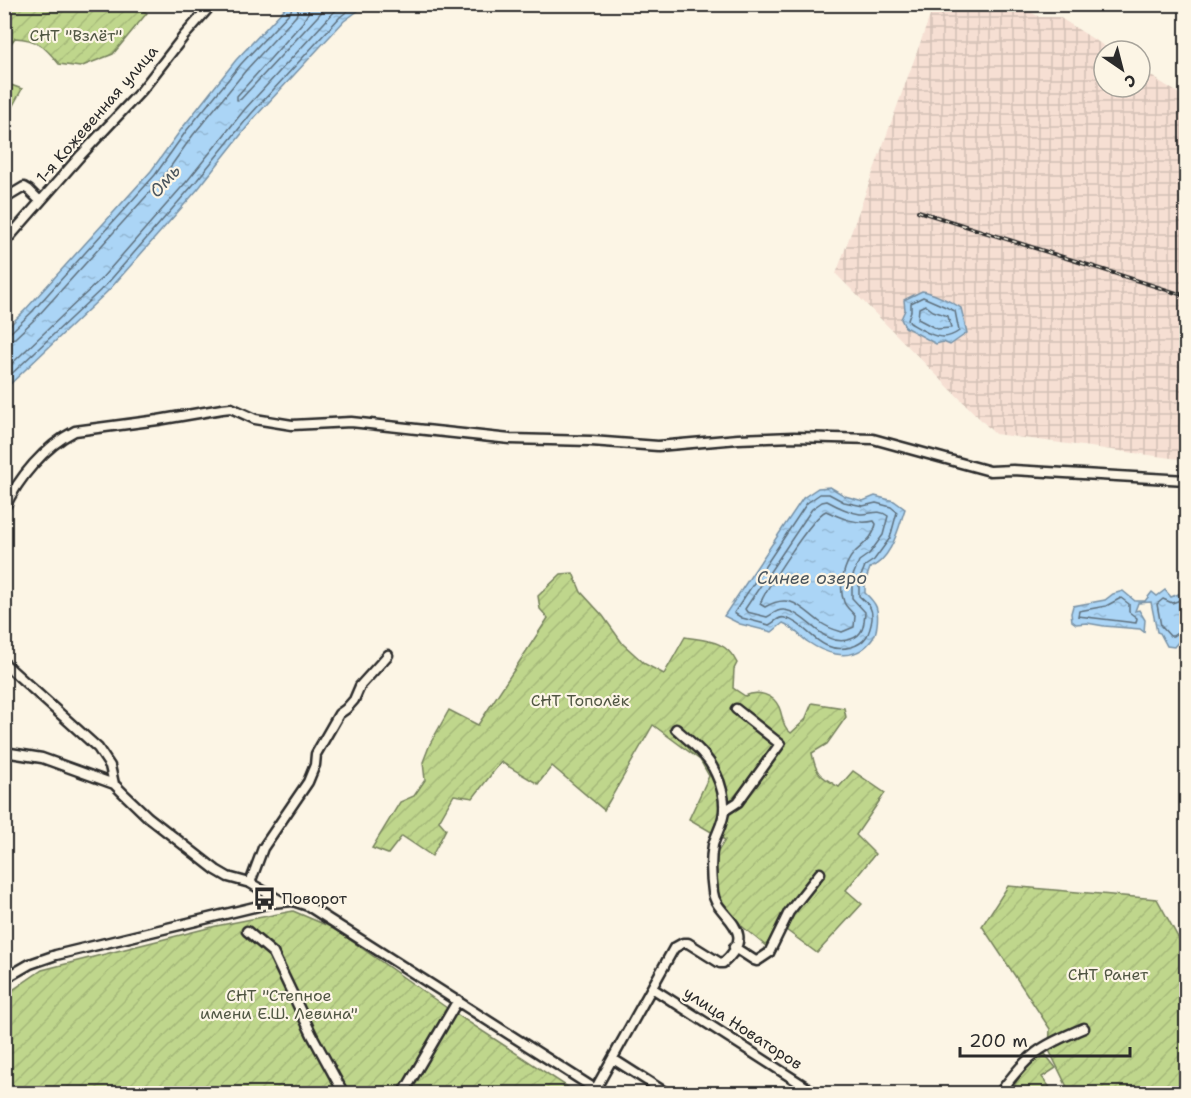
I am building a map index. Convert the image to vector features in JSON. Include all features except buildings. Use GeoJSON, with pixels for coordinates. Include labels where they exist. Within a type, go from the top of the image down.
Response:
{"type":"FeatureCollection","features":[{"type":"Feature","properties":{"kind":"street","name":"1-я Кожевенная улица"},"geometry":{"type":"LineString","coordinates":[[4,243],[137,96],[212,4]]}},
{"type":"Feature","properties":{"kind":"street"},"geometry":{"type":"LineString","coordinates":[[4,200],[24,187],[40,201]]}},
{"type":"Feature","properties":{"kind":"street"},"geometry":{"type":"LineString","coordinates":[[4,508],[18,484],[33,466],[65,436],[75,431],[231,408],[255,419],[292,425],[351,422],[510,439],[591,441],[658,446],[794,437],[873,439],[990,471],[1013,470],[1186,480]]}},
{"type":"Feature","properties":{"kind":"street"},"geometry":{"type":"LineString","coordinates":[[250,883],[263,848],[308,782],[315,765],[316,754],[339,714],[354,700],[360,686],[388,655]]}},
{"type":"Feature","properties":{"kind":"street"},"geometry":{"type":"LineString","coordinates":[[4,663],[98,748],[110,766],[114,784]]}},
{"type":"Feature","properties":{"kind":"street"},"geometry":{"type":"LineString","coordinates":[[724,811],[738,802],[780,744],[736,709]]}},
{"type":"Feature","properties":{"kind":"street"},"geometry":{"type":"LineString","coordinates":[[4,979],[30,964],[56,956],[281,901],[293,901],[308,906],[600,1091],[613,1059],[675,948],[688,943],[720,963],[726,960],[737,942],[737,929],[713,895],[713,846],[724,811],[721,790],[710,763],[676,729]]}},
{"type":"Feature","properties":{"kind":"street"},"geometry":{"type":"LineString","coordinates":[[4,752],[42,758],[114,784],[148,817],[193,854],[228,877],[250,883],[281,901]]}},
{"type":"Feature","properties":{"kind":"street"},"geometry":{"type":"LineString","coordinates":[[734,947],[757,961],[765,957],[789,912],[820,873]]}},
{"type":"Feature","properties":{"kind":"street"},"geometry":{"type":"LineString","coordinates":[[247,931],[273,953],[312,1035],[344,1094]]}},
{"type":"Feature","properties":{"kind":"street","name":"улица Новаторов"},"geometry":{"type":"LineString","coordinates":[[652,988],[817,1094]]}},
{"type":"Feature","properties":{"kind":"street"},"geometry":{"type":"LineString","coordinates":[[403,1094],[458,1000]]}},
{"type":"Feature","properties":{"kind":"street"},"geometry":{"type":"LineString","coordinates":[[999,1094],[1026,1059],[1040,1048],[1084,1028]]}},
{"type":"Feature","properties":{"kind":"street"},"geometry":{"type":"LineString","coordinates":[[613,1059],[668,1094]]}},
{"type":"Feature","properties":{"kind":"shaded area"},"geometry":{"type":"Polygon","coordinates":[[[934,5],[1020,5],[1039,17],[1059,17],[1093,39],[1092,99],[1152,99],[1152,77],[1186,98],[1186,460],[995,434],[836,274],[934,5]]]}},
{"type":"Feature","properties":{"kind":"green space","name":"СНТ \"Взлёт\""},"geometry":{"type":"Polygon","coordinates":[[[5,4],[133,5],[147,13],[113,54],[80,67],[59,64],[45,49],[30,40],[15,38],[5,51],[5,4]]]}},
{"type":"Feature","properties":{"kind":"green space"},"geometry":{"type":"Polygon","coordinates":[[[11,85],[22,89],[5,120],[5,94],[11,85]]]}},
{"type":"Feature","properties":{"kind":"green space","name":"СНТ Тополёк"},"geometry":{"type":"Polygon","coordinates":[[[573,573],[581,592],[603,616],[623,644],[645,664],[664,674],[685,637],[701,640],[716,643],[733,655],[737,663],[734,669],[733,688],[745,696],[759,693],[773,699],[779,707],[786,728],[791,733],[805,720],[812,703],[844,708],[846,717],[827,744],[812,753],[817,771],[839,787],[853,771],[885,793],[856,835],[875,854],[846,890],[862,904],[817,953],[778,924],[766,946],[733,919],[714,894],[714,858],[725,840],[689,819],[709,776],[700,760],[653,725],[604,810],[552,766],[538,784],[501,762],[473,798],[454,795],[439,821],[446,829],[432,856],[402,836],[388,854],[372,848],[400,802],[414,796],[425,780],[423,762],[449,710],[478,725],[548,618],[540,609],[538,596],[561,574],[573,573]]]}},
{"type":"Feature","properties":{"kind":"green space","name":"СНТ Ранет"},"geometry":{"type":"Polygon","coordinates":[[[1008,886],[1157,899],[1186,952],[1186,1093],[1070,1093],[1049,1050],[1050,1029],[982,926],[1008,886]]]}},
{"type":"Feature","properties":{"kind":"green space","name":"СНТ \"Степное имени Е.Ш. Левина\""},"geometry":{"type":"Polygon","coordinates":[[[293,911],[333,928],[447,1008],[577,1093],[5,1093],[4,996],[42,970],[216,926],[293,911]]]}},
{"type":"Feature","properties":{"kind":"green space"},"geometry":{"type":"Polygon","coordinates":[[[1042,1050],[1056,1068],[1042,1077],[1054,1093],[1008,1094],[1028,1065],[1042,1050]]]}},
{"type":"Feature","properties":{"kind":"water","name":"Омь"},"geometry":{"type":"Polygon","coordinates":[[[288,5],[366,5],[344,21],[255,117],[198,189],[110,289],[5,389],[5,330],[151,171],[236,60],[288,5]]]}},
{"type":"Feature","properties":{"kind":"water"},"geometry":{"type":"Polygon","coordinates":[[[922,291],[961,308],[967,333],[950,345],[943,342],[936,344],[905,327],[901,319],[905,310],[904,300],[922,291]]]}},
{"type":"Feature","properties":{"kind":"water","name":"Синее озеро"},"geometry":{"type":"Polygon","coordinates":[[[830,487],[845,496],[863,501],[875,496],[894,501],[905,509],[889,551],[878,564],[870,568],[865,582],[865,593],[875,604],[878,615],[875,635],[864,648],[843,655],[821,649],[783,623],[772,632],[740,624],[724,616],[803,498],[818,488],[830,487]]]}},
{"type":"Feature","properties":{"kind":"water"},"geometry":{"type":"Polygon","coordinates":[[[1165,590],[1171,597],[1186,591],[1186,636],[1184,635],[1174,647],[1167,646],[1160,633],[1157,632],[1151,602],[1138,603],[1135,611],[1139,610],[1145,620],[1144,632],[1140,629],[1087,623],[1076,624],[1072,621],[1073,606],[1105,600],[1123,591],[1135,601],[1145,601],[1152,592],[1157,596],[1165,590]]]}},
{"type":"Feature","properties":{"kind":"railway"},"geometry":{"type":"LineString","coordinates":[[918,211],[1186,296]]}},
{"type":"Feature","properties":{"kind":"place","name":"Поворот"},"geometry":{"type":"Point","coordinates":[264,898]}}]}
